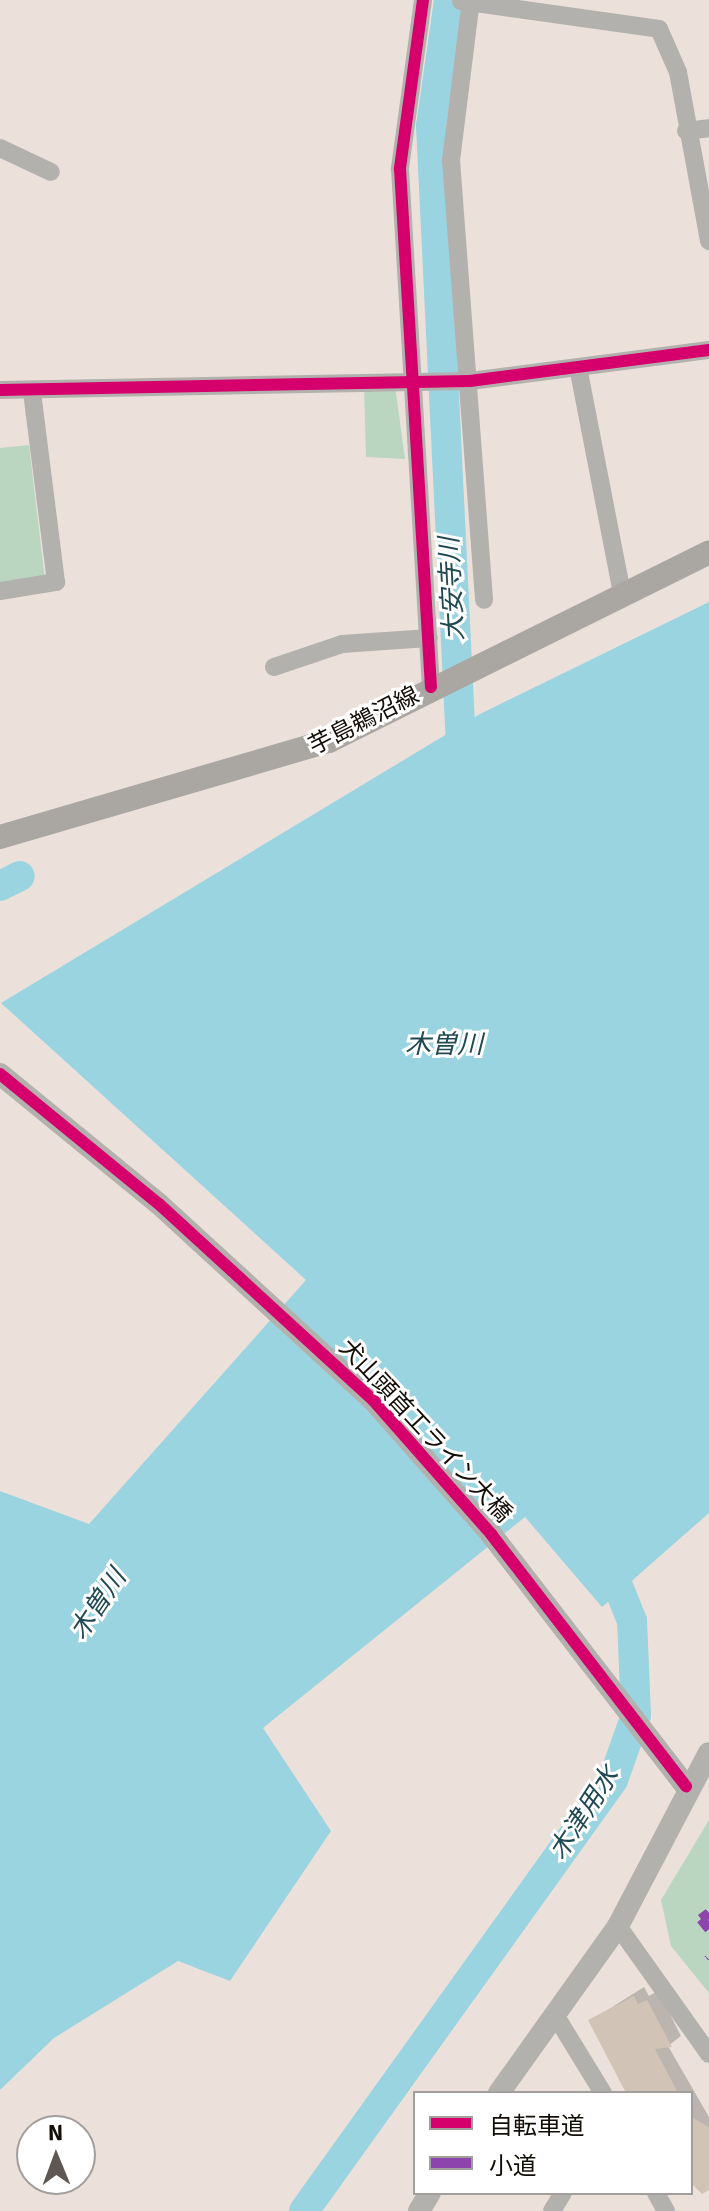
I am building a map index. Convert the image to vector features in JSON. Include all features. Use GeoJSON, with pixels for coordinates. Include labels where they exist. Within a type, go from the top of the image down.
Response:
{"type":"FeatureCollection","features":[{"type":"Feature","properties":{"kind":"main road","name":"芋島鵜沼線"},"geometry":{"type":"LineString","coordinates":[[0,837],[270,764],[709,552]]}},
{"type":"Feature","properties":{"kind":"street"},"geometry":{"type":"LineString","coordinates":[[423,0],[400,169],[417,380],[429,638],[436,685]]}},
{"type":"Feature","properties":{"kind":"street"},"geometry":{"type":"LineString","coordinates":[[484,600],[465,381],[451,160],[467,2],[659,29],[678,72],[686,131],[709,241]]}},
{"type":"Feature","properties":{"kind":"street"},"geometry":{"type":"LineString","coordinates":[[686,131],[709,128]]}},
{"type":"Feature","properties":{"kind":"street"},"geometry":{"type":"LineString","coordinates":[[0,148],[51,172]]}},
{"type":"Feature","properties":{"kind":"street"},"geometry":{"type":"LineString","coordinates":[[0,390],[465,381],[709,350]]}},
{"type":"Feature","properties":{"kind":"street"},"geometry":{"type":"LineString","coordinates":[[578,367],[622,594]]}},
{"type":"Feature","properties":{"kind":"street"},"geometry":{"type":"LineString","coordinates":[[0,591],[56,582],[32,391]]}},
{"type":"Feature","properties":{"kind":"street"},"geometry":{"type":"LineString","coordinates":[[274,667],[342,644],[429,638]]}},
{"type":"Feature","properties":{"kind":"street","name":"犬山頭首工ライン大橋"},"geometry":{"type":"LineString","coordinates":[[0,1074],[159,1204],[373,1400],[491,1534],[686,1786]]}},
{"type":"Feature","properties":{"kind":"street"},"geometry":{"type":"LineString","coordinates":[[501,2091],[557,2018],[618,1926],[686,1786],[709,1753]]}},
{"type":"Feature","properties":{"kind":"street"},"geometry":{"type":"LineString","coordinates":[[618,1926],[709,2054]]}},
{"type":"Feature","properties":{"kind":"street"},"geometry":{"type":"LineString","coordinates":[[557,2018],[602,2091]]}},
{"type":"Feature","properties":{"kind":"green space"},"geometry":{"type":"Polygon","coordinates":[[[395,386],[405,459],[366,457],[364,388],[395,386]]]}},
{"type":"Feature","properties":{"kind":"green space"},"geometry":{"type":"Polygon","coordinates":[[[29,445],[45,580],[0,585],[0,448],[29,445]]]}},
{"type":"Feature","properties":{"kind":"green space"},"geometry":{"type":"Polygon","coordinates":[[[709,1820],[709,1993],[671,1946],[661,1900],[709,1820]]]}},
{"type":"Feature","properties":{"kind":"water","name":"木曽川"},"geometry":{"type":"Polygon","coordinates":[[[709,602],[709,1513],[602,1607],[525,1517],[263,1728],[331,1831],[230,1981],[178,1961],[54,2038],[0,2090],[0,1491],[89,1524],[306,1280],[1,1003],[480,714],[709,602]]]}},
{"type":"Feature","properties":{"kind":"building"},"geometry":{"type":"Polygon","coordinates":[[[634,1996],[638,2004],[647,2000],[672,2047],[655,2049],[677,2091],[625,2091],[588,2020],[634,1996]]]}},
{"type":"Feature","properties":{"kind":"building"},"geometry":{"type":"Polygon","coordinates":[[[693,2118],[709,2127],[709,2190],[702,2194],[693,2185],[693,2118]]]}},
{"type":"Feature","properties":{"kind":"waterway","name":"大安寺川"},"geometry":{"type":"LineString","coordinates":[[449,0],[431,126],[462,767]]}},
{"type":"Feature","properties":{"kind":"waterway"},"geometry":{"type":"LineString","coordinates":[[0,886],[20,876]]}},
{"type":"Feature","properties":{"kind":"waterway","name":"木津用水"},"geometry":{"type":"LineString","coordinates":[[304,2211],[613,1780],[636,1715],[632,1621],[605,1553]]}},
{"type":"Feature","properties":{"kind":"marked path"},"geometry":{"type":"LineString","coordinates":[[709,1913],[701,1919],[709,1929]]}},
{"type":"Feature","properties":{"kind":"cycle path"},"geometry":{"type":"LineString","coordinates":[[423,0],[400,169],[431,687]]}},
{"type":"Feature","properties":{"kind":"cycle path"},"geometry":{"type":"LineString","coordinates":[[0,390],[470,381],[709,350]]}},
{"type":"Feature","properties":{"kind":"cycle path"},"geometry":{"type":"LineString","coordinates":[[0,1074],[159,1204],[373,1400],[491,1534],[686,1786]]}}]}
